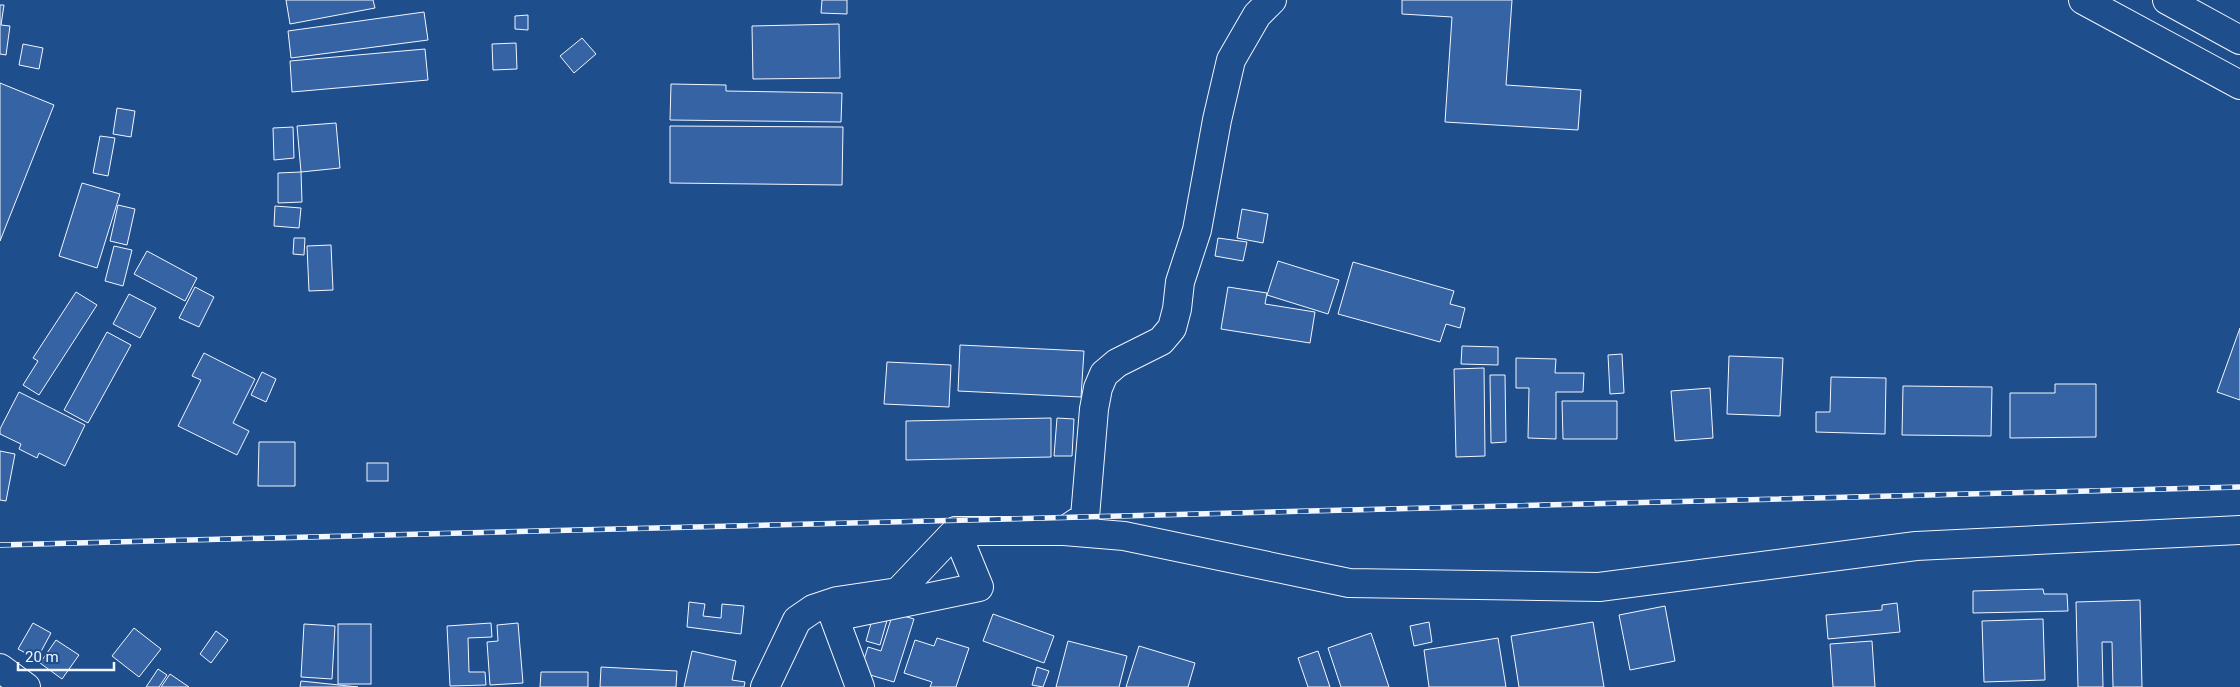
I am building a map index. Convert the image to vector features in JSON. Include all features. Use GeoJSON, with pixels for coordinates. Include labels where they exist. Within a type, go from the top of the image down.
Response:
{"type":"FeatureCollection","features":[{"type":"Feature","properties":{"kind":"main road"},"geometry":{"type":"LineString","coordinates":[[1064,531],[1085,517],[1094,409],[1098,388],[1104,374],[1117,364],[1161,341],[1172,328],[1177,309],[1180,282],[1197,230],[1217,120],[1231,60],[1257,16],[1272,0]]}},
{"type":"Feature","properties":{"kind":"main road"},"geometry":{"type":"LineString","coordinates":[[2083,0],[2240,84]]}},
{"type":"Feature","properties":{"kind":"main road"},"geometry":{"type":"LineString","coordinates":[[2167,0],[2240,40]]}},
{"type":"Feature","properties":{"kind":"main road"},"geometry":{"type":"LineString","coordinates":[[765,687],[797,620],[813,609],[837,601],[898,592],[956,531],[1064,531],[1124,536],[1349,583],[1599,587],[1916,546],[2240,530]]}},
{"type":"Feature","properties":{"kind":"main road"},"geometry":{"type":"LineString","coordinates":[[860,687],[834,617],[979,586],[956,531]]}},
{"type":"Feature","properties":{"kind":"main road"},"geometry":{"type":"LineString","coordinates":[[0,668],[26,687]]}},
{"type":"Feature","properties":{"kind":"building"},"geometry":{"type":"Polygon","coordinates":[[[286,0],[373,0],[375,8],[290,24],[286,0]]]}},
{"type":"Feature","properties":{"kind":"building"},"geometry":{"type":"Polygon","coordinates":[[[822,0],[847,0],[847,14],[821,13],[822,0]]]}},
{"type":"Feature","properties":{"kind":"building"},"geometry":{"type":"Polygon","coordinates":[[[1402,0],[1512,0],[1506,85],[1581,90],[1578,130],[1445,122],[1452,17],[1402,14],[1402,0]]]}},
{"type":"Feature","properties":{"kind":"building"},"geometry":{"type":"Polygon","coordinates":[[[0,5],[4,5],[1,25],[10,26],[6,55],[0,54],[0,5]]]}},
{"type":"Feature","properties":{"kind":"building"},"geometry":{"type":"Polygon","coordinates":[[[424,12],[428,40],[291,58],[288,31],[424,12]]]}},
{"type":"Feature","properties":{"kind":"building"},"geometry":{"type":"Polygon","coordinates":[[[528,15],[528,30],[515,29],[515,16],[528,15]]]}},
{"type":"Feature","properties":{"kind":"building"},"geometry":{"type":"Polygon","coordinates":[[[839,24],[840,78],[753,79],[752,26],[839,24]]]}},
{"type":"Feature","properties":{"kind":"building"},"geometry":{"type":"Polygon","coordinates":[[[582,38],[596,54],[574,73],[560,56],[582,38]]]}},
{"type":"Feature","properties":{"kind":"building"},"geometry":{"type":"Polygon","coordinates":[[[516,43],[517,69],[493,70],[492,44],[516,43]]]}},
{"type":"Feature","properties":{"kind":"building"},"geometry":{"type":"Polygon","coordinates":[[[23,44],[43,48],[39,69],[19,65],[23,44]]]}},
{"type":"Feature","properties":{"kind":"building"},"geometry":{"type":"Polygon","coordinates":[[[425,49],[428,80],[292,92],[290,61],[425,49]]]}},
{"type":"Feature","properties":{"kind":"building"},"geometry":{"type":"Polygon","coordinates":[[[0,83],[54,105],[0,241],[0,83]]]}},
{"type":"Feature","properties":{"kind":"building"},"geometry":{"type":"Polygon","coordinates":[[[671,84],[726,85],[726,91],[842,93],[841,122],[670,120],[671,84]]]}},
{"type":"Feature","properties":{"kind":"building"},"geometry":{"type":"Polygon","coordinates":[[[117,108],[135,111],[131,137],[113,134],[117,108]]]}},
{"type":"Feature","properties":{"kind":"building"},"geometry":{"type":"Polygon","coordinates":[[[336,123],[340,168],[301,172],[297,126],[336,123]]]}},
{"type":"Feature","properties":{"kind":"building"},"geometry":{"type":"Polygon","coordinates":[[[670,126],[843,127],[842,185],[670,183],[670,126]]]}},
{"type":"Feature","properties":{"kind":"building"},"geometry":{"type":"Polygon","coordinates":[[[293,127],[294,158],[274,160],[273,128],[293,127]]]}},
{"type":"Feature","properties":{"kind":"building"},"geometry":{"type":"Polygon","coordinates":[[[100,136],[115,138],[108,176],[93,173],[100,136]]]}},
{"type":"Feature","properties":{"kind":"building"},"geometry":{"type":"Polygon","coordinates":[[[301,172],[302,202],[278,203],[278,173],[301,172]]]}},
{"type":"Feature","properties":{"kind":"building"},"geometry":{"type":"Polygon","coordinates":[[[82,183],[120,194],[97,268],[59,256],[82,183]]]}},
{"type":"Feature","properties":{"kind":"building"},"geometry":{"type":"Polygon","coordinates":[[[118,205],[135,209],[127,245],[110,241],[118,205]]]}},
{"type":"Feature","properties":{"kind":"building"},"geometry":{"type":"Polygon","coordinates":[[[275,206],[301,208],[299,228],[274,226],[275,206]]]}},
{"type":"Feature","properties":{"kind":"building"},"geometry":{"type":"Polygon","coordinates":[[[1242,209],[1268,214],[1263,243],[1237,238],[1242,209]]]}},
{"type":"Feature","properties":{"kind":"building"},"geometry":{"type":"Polygon","coordinates":[[[294,238],[305,238],[304,255],[293,254],[294,238]]]}},
{"type":"Feature","properties":{"kind":"building"},"geometry":{"type":"Polygon","coordinates":[[[1218,238],[1247,242],[1243,261],[1215,256],[1218,238]]]}},
{"type":"Feature","properties":{"kind":"building"},"geometry":{"type":"Polygon","coordinates":[[[331,245],[333,290],[309,291],[307,246],[331,245]]]}},
{"type":"Feature","properties":{"kind":"building"},"geometry":{"type":"Polygon","coordinates":[[[114,246],[132,250],[123,286],[105,281],[114,246]]]}},
{"type":"Feature","properties":{"kind":"building"},"geometry":{"type":"Polygon","coordinates":[[[147,251],[197,278],[185,301],[134,274],[147,251]]]}},
{"type":"Feature","properties":{"kind":"building"},"geometry":{"type":"Polygon","coordinates":[[[1278,261],[1339,280],[1328,314],[1267,295],[1278,261]]]}},
{"type":"Feature","properties":{"kind":"building"},"geometry":{"type":"Polygon","coordinates":[[[1353,262],[1454,291],[1450,304],[1465,308],[1460,328],[1446,324],[1440,342],[1338,314],[1353,262]]]}},
{"type":"Feature","properties":{"kind":"building"},"geometry":{"type":"Polygon","coordinates":[[[195,287],[214,297],[199,327],[179,318],[195,287]]]}},
{"type":"Feature","properties":{"kind":"building"},"geometry":{"type":"Polygon","coordinates":[[[1228,287],[1267,293],[1265,304],[1315,312],[1310,343],[1221,329],[1228,287]]]}},
{"type":"Feature","properties":{"kind":"building"},"geometry":{"type":"Polygon","coordinates":[[[76,292],[97,305],[39,395],[23,385],[38,361],[33,358],[76,292]]]}},
{"type":"Feature","properties":{"kind":"building"},"geometry":{"type":"Polygon","coordinates":[[[129,294],[156,308],[140,338],[113,324],[129,294]]]}},
{"type":"Feature","properties":{"kind":"building"},"geometry":{"type":"Polygon","coordinates":[[[2240,328],[2240,400],[2217,392],[2240,328]]]}},
{"type":"Feature","properties":{"kind":"building"},"geometry":{"type":"Polygon","coordinates":[[[107,332],[131,345],[88,423],[64,410],[107,332]]]}},
{"type":"Feature","properties":{"kind":"building"},"geometry":{"type":"Polygon","coordinates":[[[960,345],[1084,351],[1081,397],[958,391],[960,345]]]}},
{"type":"Feature","properties":{"kind":"building"},"geometry":{"type":"Polygon","coordinates":[[[1462,346],[1498,347],[1498,365],[1461,364],[1462,346]]]}},
{"type":"Feature","properties":{"kind":"building"},"geometry":{"type":"Polygon","coordinates":[[[204,353],[255,379],[233,423],[249,431],[237,455],[178,426],[201,380],[192,376],[204,353]]]}},
{"type":"Feature","properties":{"kind":"building"},"geometry":{"type":"Polygon","coordinates":[[[1622,354],[1624,393],[1610,394],[1608,355],[1622,354]]]}},
{"type":"Feature","properties":{"kind":"building"},"geometry":{"type":"Polygon","coordinates":[[[1729,356],[1783,358],[1780,416],[1727,414],[1729,356]]]}},
{"type":"Feature","properties":{"kind":"building"},"geometry":{"type":"Polygon","coordinates":[[[1516,358],[1556,359],[1555,373],[1584,373],[1583,392],[1556,392],[1556,439],[1528,438],[1529,388],[1516,388],[1516,358]]]}},
{"type":"Feature","properties":{"kind":"building"},"geometry":{"type":"Polygon","coordinates":[[[887,362],[951,365],[949,407],[884,404],[887,362]]]}},
{"type":"Feature","properties":{"kind":"building"},"geometry":{"type":"Polygon","coordinates":[[[1484,368],[1485,456],[1456,457],[1454,369],[1484,368]]]}},
{"type":"Feature","properties":{"kind":"building"},"geometry":{"type":"Polygon","coordinates":[[[262,372],[276,379],[266,402],[251,395],[262,372]]]}},
{"type":"Feature","properties":{"kind":"building"},"geometry":{"type":"Polygon","coordinates":[[[1490,375],[1505,375],[1506,442],[1491,443],[1490,375]]]}},
{"type":"Feature","properties":{"kind":"building"},"geometry":{"type":"Polygon","coordinates":[[[1831,377],[1886,378],[1885,434],[1816,432],[1816,412],[1830,412],[1831,377]]]}},
{"type":"Feature","properties":{"kind":"building"},"geometry":{"type":"Polygon","coordinates":[[[2055,384],[2096,384],[2096,437],[2010,438],[2010,393],[2055,393],[2055,384]]]}},
{"type":"Feature","properties":{"kind":"building"},"geometry":{"type":"Polygon","coordinates":[[[1903,386],[1992,387],[1991,436],[1902,435],[1903,386]]]}},
{"type":"Feature","properties":{"kind":"building"},"geometry":{"type":"Polygon","coordinates":[[[1710,388],[1713,438],[1675,441],[1671,391],[1710,388]]]}},
{"type":"Feature","properties":{"kind":"building"},"geometry":{"type":"Polygon","coordinates":[[[19,392],[85,425],[65,466],[39,453],[37,458],[19,449],[21,444],[0,434],[0,429],[19,392]]]}},
{"type":"Feature","properties":{"kind":"building"},"geometry":{"type":"Polygon","coordinates":[[[1562,401],[1617,401],[1617,439],[1563,439],[1562,401]]]}},
{"type":"Feature","properties":{"kind":"building"},"geometry":{"type":"Polygon","coordinates":[[[1051,418],[1051,457],[906,460],[906,421],[1051,418]]]}},
{"type":"Feature","properties":{"kind":"building"},"geometry":{"type":"Polygon","coordinates":[[[1057,418],[1074,419],[1072,456],[1054,456],[1057,418]]]}},
{"type":"Feature","properties":{"kind":"building"},"geometry":{"type":"Polygon","coordinates":[[[259,442],[295,442],[295,486],[258,486],[259,442]]]}},
{"type":"Feature","properties":{"kind":"building"},"geometry":{"type":"Polygon","coordinates":[[[0,451],[15,454],[6,501],[0,500],[0,451]]]}},
{"type":"Feature","properties":{"kind":"building"},"geometry":{"type":"Polygon","coordinates":[[[367,463],[388,463],[388,481],[367,481],[367,463]]]}},
{"type":"Feature","properties":{"kind":"building"},"geometry":{"type":"Polygon","coordinates":[[[2043,589],[2044,594],[2067,594],[2068,611],[1973,613],[1973,591],[2043,589]]]}},
{"type":"Feature","properties":{"kind":"building"},"geometry":{"type":"Polygon","coordinates":[[[2140,600],[2142,687],[2113,687],[2112,642],[2102,642],[2103,687],[2078,687],[2076,602],[2140,600]]]}},
{"type":"Feature","properties":{"kind":"building"},"geometry":{"type":"Polygon","coordinates":[[[689,602],[705,604],[703,616],[721,618],[722,604],[744,606],[741,634],[687,627],[689,602]]]}},
{"type":"Feature","properties":{"kind":"building"},"geometry":{"type":"Polygon","coordinates":[[[1897,603],[1900,632],[1828,639],[1826,615],[1882,610],[1882,605],[1897,603]]]}},
{"type":"Feature","properties":{"kind":"building"},"geometry":{"type":"Polygon","coordinates":[[[1665,606],[1675,661],[1630,670],[1619,615],[1665,606]]]}},
{"type":"Feature","properties":{"kind":"building"},"geometry":{"type":"Polygon","coordinates":[[[874,613],[888,617],[880,645],[866,641],[874,613]]]}},
{"type":"Feature","properties":{"kind":"building"},"geometry":{"type":"Polygon","coordinates":[[[893,613],[914,619],[894,682],[860,672],[868,647],[881,651],[893,613]]]}},
{"type":"Feature","properties":{"kind":"building"},"geometry":{"type":"Polygon","coordinates":[[[993,614],[1054,636],[1044,663],[983,641],[993,614]]]}},
{"type":"Feature","properties":{"kind":"building"},"geometry":{"type":"Polygon","coordinates":[[[2043,619],[2045,680],[1984,682],[1982,621],[2043,619]]]}},
{"type":"Feature","properties":{"kind":"building"},"geometry":{"type":"Polygon","coordinates":[[[1429,622],[1432,642],[1414,646],[1410,626],[1429,622]]]}},
{"type":"Feature","properties":{"kind":"building"},"geometry":{"type":"Polygon","coordinates":[[[1593,622],[1604,687],[1519,687],[1511,636],[1593,622]]]}},
{"type":"Feature","properties":{"kind":"building"},"geometry":{"type":"Polygon","coordinates":[[[33,623],[51,633],[37,659],[18,649],[33,623]]]}},
{"type":"Feature","properties":{"kind":"building"},"geometry":{"type":"Polygon","coordinates":[[[491,623],[492,637],[468,638],[469,672],[485,672],[486,685],[450,686],[447,626],[491,623]]]}},
{"type":"Feature","properties":{"kind":"building"},"geometry":{"type":"Polygon","coordinates":[[[518,623],[523,683],[490,685],[487,642],[498,641],[497,625],[518,623]]]}},
{"type":"Feature","properties":{"kind":"building"},"geometry":{"type":"Polygon","coordinates":[[[304,624],[335,626],[332,679],[301,677],[304,624]]]}},
{"type":"Feature","properties":{"kind":"building"},"geometry":{"type":"Polygon","coordinates":[[[338,624],[371,624],[371,684],[338,684],[338,624]]]}},
{"type":"Feature","properties":{"kind":"building"},"geometry":{"type":"Polygon","coordinates":[[[134,628],[161,649],[139,677],[112,656],[134,628]]]}},
{"type":"Feature","properties":{"kind":"building"},"geometry":{"type":"Polygon","coordinates":[[[216,631],[228,640],[211,663],[200,654],[216,631]]]}},
{"type":"Feature","properties":{"kind":"building"},"geometry":{"type":"Polygon","coordinates":[[[1371,633],[1389,687],[1341,687],[1328,648],[1371,633]]]}},
{"type":"Feature","properties":{"kind":"building"},"geometry":{"type":"Polygon","coordinates":[[[937,638],[969,648],[956,687],[930,687],[932,682],[904,673],[915,640],[934,646],[937,638]]]}},
{"type":"Feature","properties":{"kind":"building"},"geometry":{"type":"Polygon","coordinates":[[[1498,638],[1506,687],[1429,687],[1424,650],[1498,638]]]}},
{"type":"Feature","properties":{"kind":"building"},"geometry":{"type":"Polygon","coordinates":[[[56,640],[79,655],[62,679],[40,663],[56,640]]]}},
{"type":"Feature","properties":{"kind":"building"},"geometry":{"type":"Polygon","coordinates":[[[1068,641],[1127,656],[1119,687],[1056,687],[1068,641]]]}},
{"type":"Feature","properties":{"kind":"building"},"geometry":{"type":"Polygon","coordinates":[[[1872,641],[1875,687],[1833,687],[1830,644],[1872,641]]]}},
{"type":"Feature","properties":{"kind":"building"},"geometry":{"type":"Polygon","coordinates":[[[1139,646],[1195,663],[1188,687],[1126,687],[1139,646]]]}},
{"type":"Feature","properties":{"kind":"building"},"geometry":{"type":"Polygon","coordinates":[[[692,651],[736,661],[732,680],[745,682],[744,687],[684,687],[692,651]]]}},
{"type":"Feature","properties":{"kind":"building"},"geometry":{"type":"Polygon","coordinates":[[[1318,651],[1330,687],[1308,687],[1298,658],[1318,651]]]}},
{"type":"Feature","properties":{"kind":"building"},"geometry":{"type":"Polygon","coordinates":[[[601,667],[677,671],[676,687],[600,687],[601,667]]]}},
{"type":"Feature","properties":{"kind":"building"},"geometry":{"type":"Polygon","coordinates":[[[1037,667],[1049,671],[1043,687],[1032,685],[1037,667]]]}},
{"type":"Feature","properties":{"kind":"building"},"geometry":{"type":"Polygon","coordinates":[[[158,669],[167,675],[159,687],[146,687],[158,669]]]}},
{"type":"Feature","properties":{"kind":"building"},"geometry":{"type":"Polygon","coordinates":[[[541,672],[588,672],[588,687],[540,687],[541,672]]]}},
{"type":"Feature","properties":{"kind":"building"},"geometry":{"type":"Polygon","coordinates":[[[170,674],[189,687],[161,687],[170,674]]]}},
{"type":"Feature","properties":{"kind":"building"},"geometry":{"type":"Polygon","coordinates":[[[301,681],[358,687],[300,687],[301,681]]]}},
{"type":"Feature","properties":{"kind":"railway"},"geometry":{"type":"LineString","coordinates":[[0,545],[2240,487]]}}]}
